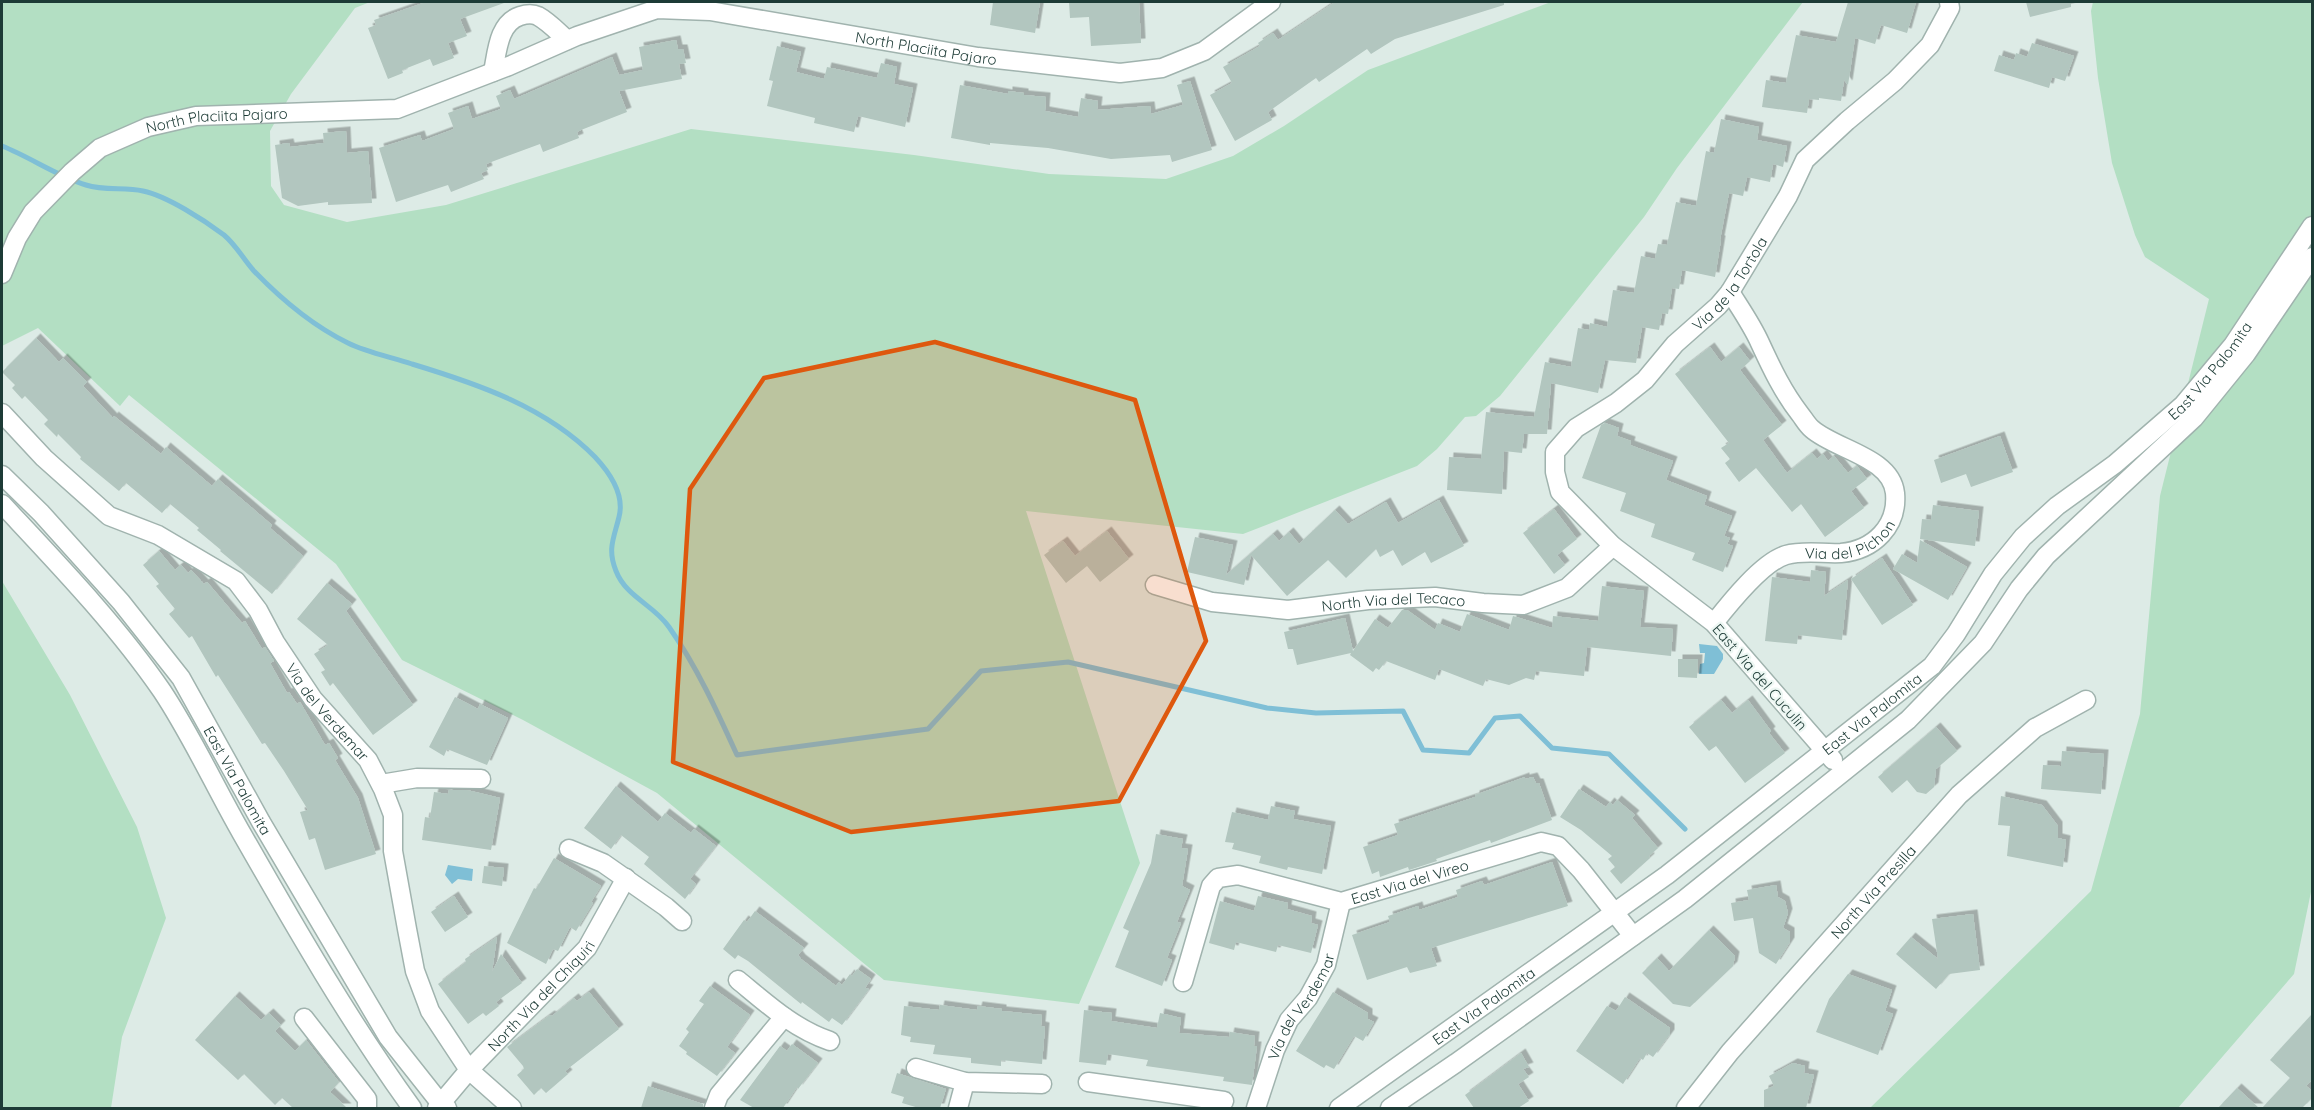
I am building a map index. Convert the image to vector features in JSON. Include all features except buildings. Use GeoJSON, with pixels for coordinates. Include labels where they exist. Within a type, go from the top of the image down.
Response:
{"type":"FeatureCollection","features":[{"type":"Feature","properties":{"kind":"street","name":"North Placiita Pajaro"},"geometry":{"type":"LineString","coordinates":[[2,274],[17,238],[33,212],[72,172],[100,148],[148,127],[196,116],[397,109],[493,72],[567,40],[657,9],[710,11],[978,57],[1120,73],[1162,68],[1204,51],[1271,2]]}},
{"type":"Feature","properties":{"kind":"street","name":"Via de la Tortola"},"geometry":{"type":"LineString","coordinates":[[1613,546],[1560,492],[1555,472],[1555,452],[1576,428],[1616,403],[1645,380],[1675,344],[1718,306],[1730,292],[1788,196],[1805,160],[1895,81],[1930,45],[1950,8],[1949,2]]}},
{"type":"Feature","properties":{"kind":"street"},"geometry":{"type":"LineString","coordinates":[[493,72],[502,33],[506,25],[515,18],[527,14],[537,16],[567,40]]}},
{"type":"Feature","properties":{"kind":"street","name":"East Via Palomita"},"geometry":{"type":"LineString","coordinates":[[1339,1108],[1667,875],[1826,752],[1932,666],[1956,634],[1993,574],[2023,537],[2057,506],[2115,464],[2183,405],[2233,345],[2313,226]]}},
{"type":"Feature","properties":{"kind":"street","name":"East Via Palomita"},"geometry":{"type":"LineString","coordinates":[[1390,1108],[1685,899],[1908,720],[1983,643],[2019,589],[2046,556],[2194,418],[2246,354],[2313,257]]}},
{"type":"Feature","properties":{"kind":"street","name":"Via del Pichon"},"geometry":{"type":"LineString","coordinates":[[1713,623],[1764,568],[1785,555],[1843,553],[1875,542],[1892,521],[1896,504],[1894,482],[1880,466],[1812,429],[1781,387],[1759,341],[1730,292]]}},
{"type":"Feature","properties":{"kind":"street","name":"Via del Verdemar"},"geometry":{"type":"LineString","coordinates":[[2,413],[45,458],[109,516],[158,535],[236,581],[258,610],[275,642],[313,699],[368,760],[381,784],[393,815],[393,851],[416,971],[430,1011],[469,1070],[512,1108]]}},
{"type":"Feature","properties":{"kind":"street","name":"East Via Palomita"},"geometry":{"type":"LineString","coordinates":[[2,475],[41,513],[121,602],[181,678],[261,822],[388,1037],[442,1107]]}},
{"type":"Feature","properties":{"kind":"street","name":"East Via Palomita"},"geometry":{"type":"LineString","coordinates":[[2,504],[104,617],[162,691],[320,968],[370,1050],[412,1108]]}},
{"type":"Feature","properties":{"kind":"street","name":"East Via del Cuculin"},"geometry":{"type":"LineString","coordinates":[[1613,546],[1713,623],[1842,771]]}},
{"type":"Feature","properties":{"kind":"street","name":"North Via del Tecaco"},"geometry":{"type":"LineString","coordinates":[[1155,585],[1212,602],[1288,610],[1368,600],[1435,597],[1523,605],[1567,588],[1613,546]]}},
{"type":"Feature","properties":{"kind":"street","name":"North Via Presilla"},"geometry":{"type":"LineString","coordinates":[[1686,1108],[1730,1052],[1959,795],[2035,728],[2086,700]]}},
{"type":"Feature","properties":{"kind":"street"},"geometry":{"type":"LineString","coordinates":[[381,784],[417,778],[481,779]]}},
{"type":"Feature","properties":{"kind":"street","name":"East Via del Vireo"},"geometry":{"type":"LineString","coordinates":[[1183,982],[1211,886],[1218,878],[1238,875],[1341,902],[1541,842],[1558,846],[1616,912],[1633,936]]}},
{"type":"Feature","properties":{"kind":"street"},"geometry":{"type":"LineString","coordinates":[[569,849],[603,863],[666,907],[682,921]]}},
{"type":"Feature","properties":{"kind":"street","name":"North Via del Chiquiri"},"geometry":{"type":"LineString","coordinates":[[442,1107],[469,1070],[587,948],[626,878]]}},
{"type":"Feature","properties":{"kind":"street","name":"Via del Verdemar"},"geometry":{"type":"LineString","coordinates":[[1256,1108],[1275,1050],[1289,1020],[1308,998],[1326,965],[1341,902]]}},
{"type":"Feature","properties":{"kind":"street"},"geometry":{"type":"LineString","coordinates":[[738,980],[783,1017],[812,1035],[830,1041]]}},
{"type":"Feature","properties":{"kind":"street"},"geometry":{"type":"LineString","coordinates":[[714,1108],[719,1095],[783,1017]]}},
{"type":"Feature","properties":{"kind":"street"},"geometry":{"type":"LineString","coordinates":[[304,1018],[367,1099],[367,1108]]}},
{"type":"Feature","properties":{"kind":"street"},"geometry":{"type":"LineString","coordinates":[[916,1068],[965,1082],[1042,1084]]}},
{"type":"Feature","properties":{"kind":"street"},"geometry":{"type":"LineString","coordinates":[[958,1108],[965,1082]]}},
{"type":"Feature","properties":{"kind":"street"},"geometry":{"type":"LineString","coordinates":[[1088,1082],[1166,1101],[1224,1101]]}},
{"type":"Feature","properties":{"kind":"highlighted area"},"geometry":{"type":"Polygon","coordinates":[[[935,342],[1135,400],[1206,641],[1119,801],[851,832],[673,762],[690,489],[764,378],[935,342]]]}},
{"type":"Feature","properties":{"kind":"green space"},"geometry":{"type":"Polygon","coordinates":[[[2,2],[370,2],[355,8],[291,94],[270,131],[271,186],[284,205],[347,222],[446,205],[691,129],[914,155],[1049,174],[1166,179],[1233,156],[1284,126],[1368,70],[1551,2],[1803,2],[1677,168],[1644,217],[1500,396],[1476,416],[1465,417],[1437,449],[1417,466],[1243,534],[1026,511],[1140,863],[1079,1004],[884,980],[657,793],[523,720],[402,660],[336,564],[129,395],[120,406],[38,328],[2,346],[2,2]]]}},
{"type":"Feature","properties":{"kind":"green space"},"geometry":{"type":"Polygon","coordinates":[[[2093,2],[2312,2],[2312,887],[2294,974],[2178,1108],[1870,1108],[2091,891],[2140,714],[2160,496],[2209,299],[2145,257],[2135,235],[2112,163],[2098,78],[2091,11],[2093,2]]]}},
{"type":"Feature","properties":{"kind":"green space"},"geometry":{"type":"Polygon","coordinates":[[[2,581],[70,695],[137,827],[166,918],[122,1037],[111,1108],[2,1108],[2,581]]]}},
{"type":"Feature","properties":{"kind":"water"},"geometry":{"type":"Polygon","coordinates":[[[1699,644],[1717,646],[1723,654],[1723,659],[1714,674],[1699,674],[1705,653],[1700,653],[1699,644]]]}},
{"type":"Feature","properties":{"kind":"water"},"geometry":{"type":"Polygon","coordinates":[[[448,865],[473,869],[472,881],[458,879],[452,884],[445,875],[448,865]]]}},
{"type":"Feature","properties":{"kind":"waterway"},"geometry":{"type":"LineString","coordinates":[[2,146],[86,185],[143,191],[174,203],[224,235],[275,292],[310,320],[335,336],[364,350],[462,380],[510,399],[555,424],[576,439],[601,463],[618,492],[620,508],[612,550],[616,571],[626,588],[663,619],[679,642],[706,690],[737,755],[928,729],[981,671],[1068,662],[1267,708],[1316,713],[1403,711],[1423,750],[1469,753],[1495,718],[1520,716],[1552,748],[1609,754],[1685,829]]}}]}
